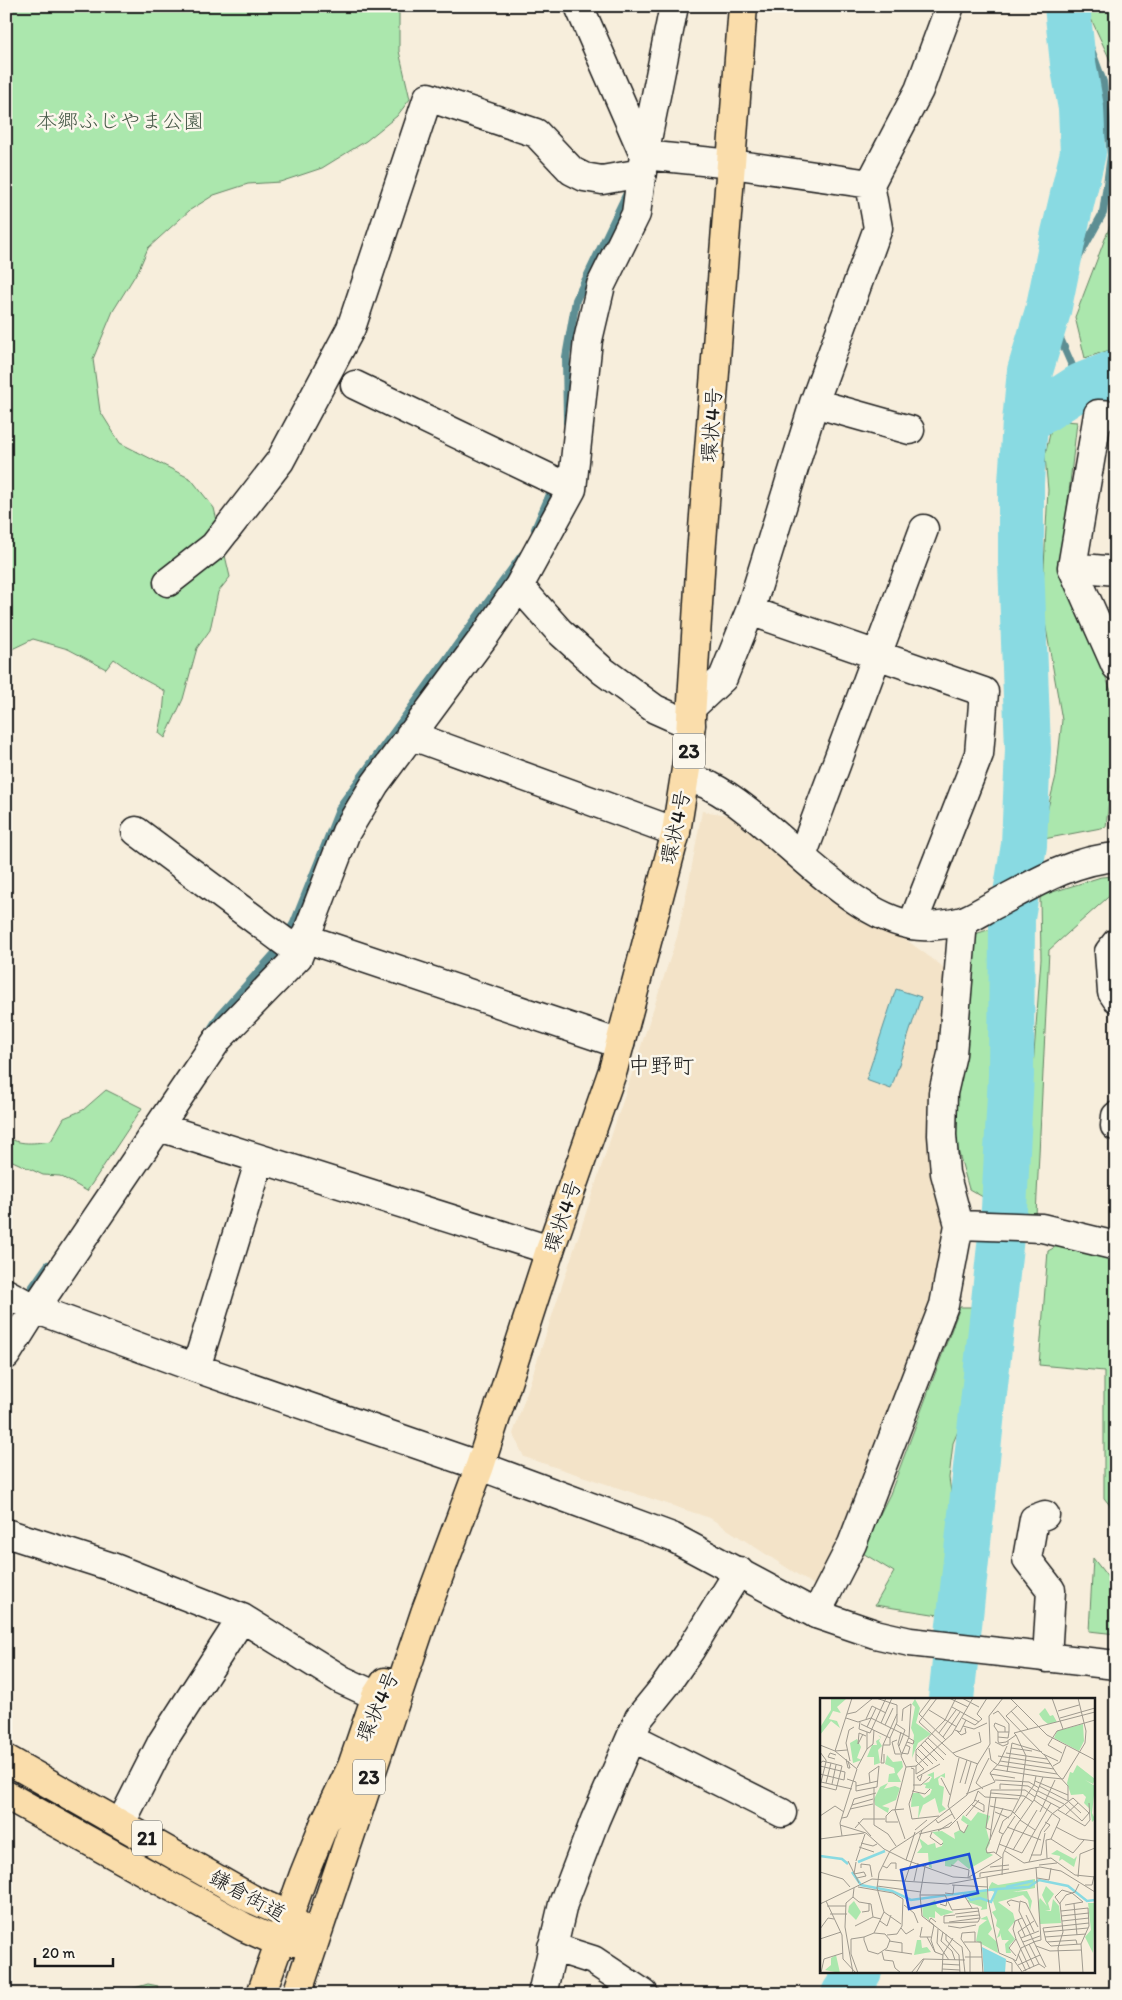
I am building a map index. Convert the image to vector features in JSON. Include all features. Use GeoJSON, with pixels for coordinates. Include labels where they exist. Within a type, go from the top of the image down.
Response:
{"type":"FeatureCollection","features":[{"type":"Feature","properties":{"kind":"main road","name":"環状4号"},"geometry":{"type":"LineString","coordinates":[[261,1994],[288,1915],[325,1822],[385,1700],[425,1612],[480,1466],[550,1250],[613,1070],[676,832],[685,778],[691,716],[701,555],[743,6]]}},
{"type":"Feature","properties":{"kind":"main road","name":"環状4号"},"geometry":{"type":"LineString","coordinates":[[297,1994],[315,1941],[385,1700]]}},
{"type":"Feature","properties":{"kind":"main road","name":"鎌倉街道"},"geometry":{"type":"LineString","coordinates":[[6,1759],[252,1899],[288,1915],[315,1941]]}},
{"type":"Feature","properties":{"kind":"main road","name":"鎌倉街道"},"geometry":{"type":"LineString","coordinates":[[6,1794],[244,1928],[278,1942],[315,1941]]}},
{"type":"Feature","properties":{"kind":"street"},"geometry":{"type":"LineString","coordinates":[[579,6],[641,168]]}},
{"type":"Feature","properties":{"kind":"street"},"geometry":{"type":"LineString","coordinates":[[6,1356],[35,1309],[218,1039],[297,947],[334,843],[519,586],[571,488],[588,340],[601,286],[636,214],[641,168],[674,6]]}},
{"type":"Feature","properties":{"kind":"street"},"geometry":{"type":"LineString","coordinates":[[519,586],[558,631],[603,671],[655,709],[691,716],[723,678],[750,611],[814,403],[878,228],[870,184],[919,90],[950,6]]}},
{"type":"Feature","properties":{"kind":"street"},"geometry":{"type":"LineString","coordinates":[[168,582],[214,546],[280,461],[349,342],[351,328],[428,97],[536,133],[572,171],[584,177],[602,180],[641,168],[732,164],[870,184]]}},
{"type":"Feature","properties":{"kind":"street"},"geometry":{"type":"LineString","coordinates":[[355,385],[571,488]]}},
{"type":"Feature","properties":{"kind":"street"},"geometry":{"type":"LineString","coordinates":[[814,403],[910,430]]}},
{"type":"Feature","properties":{"kind":"street"},"geometry":{"type":"LineString","coordinates":[[1116,415],[1098,414],[1072,567],[1116,666]]}},
{"type":"Feature","properties":{"kind":"street"},"geometry":{"type":"LineString","coordinates":[[802,856],[924,529]]}},
{"type":"Feature","properties":{"kind":"street"},"geometry":{"type":"LineString","coordinates":[[1072,567],[1116,571]]}},
{"type":"Feature","properties":{"kind":"street"},"geometry":{"type":"LineString","coordinates":[[750,611],[984,692],[979,754],[912,924]]}},
{"type":"Feature","properties":{"kind":"street"},"geometry":{"type":"LineString","coordinates":[[410,735],[676,832]]}},
{"type":"Feature","properties":{"kind":"street"},"geometry":{"type":"LineString","coordinates":[[685,778],[710,785],[741,805],[858,902],[879,915],[901,924],[928,926],[963,921],[1052,875],[1097,858],[1116,856]]}},
{"type":"Feature","properties":{"kind":"street"},"geometry":{"type":"LineString","coordinates":[[136,831],[260,924],[297,947],[620,1044]]}},
{"type":"Feature","properties":{"kind":"street"},"geometry":{"type":"LineString","coordinates":[[816,1614],[852,1544],[944,1305],[962,1225],[945,1173],[942,1135],[943,1093],[952,1054],[963,921]]}},
{"type":"Feature","properties":{"kind":"street"},"geometry":{"type":"LineString","coordinates":[[1116,944],[1109,952],[1112,992],[1116,998]]}},
{"type":"Feature","properties":{"kind":"street"},"geometry":{"type":"LineString","coordinates":[[159,1127],[550,1250]]}},
{"type":"Feature","properties":{"kind":"street"},"geometry":{"type":"LineString","coordinates":[[196,1368],[260,1159]]}},
{"type":"Feature","properties":{"kind":"street"},"geometry":{"type":"LineString","coordinates":[[962,1225],[1027,1226],[1116,1246]]}},
{"type":"Feature","properties":{"kind":"street"},"geometry":{"type":"LineString","coordinates":[[6,1293],[35,1309],[196,1368],[480,1466],[672,1537],[739,1571],[816,1614],[875,1634],[926,1644],[1116,1665]]}},
{"type":"Feature","properties":{"kind":"street"},"geometry":{"type":"LineString","coordinates":[[1045,1515],[1034,1519],[1027,1559],[1051,1590],[1047,1658]]}},
{"type":"Feature","properties":{"kind":"street"},"geometry":{"type":"LineString","coordinates":[[6,1533],[112,1567],[242,1618],[342,1680],[385,1700]]}},
{"type":"Feature","properties":{"kind":"street"},"geometry":{"type":"LineString","coordinates":[[542,1994],[566,1896],[594,1820],[639,1718],[666,1686],[739,1571]]}},
{"type":"Feature","properties":{"kind":"street"},"geometry":{"type":"LineString","coordinates":[[121,1823],[162,1742],[242,1618]]}},
{"type":"Feature","properties":{"kind":"street"},"geometry":{"type":"LineString","coordinates":[[631,1736],[782,1813]]}},
{"type":"Feature","properties":{"kind":"street"},"geometry":{"type":"LineString","coordinates":[[552,1947],[593,1960],[644,1994]]}},
{"type":"Feature","properties":{"kind":"shaded area"},"geometry":{"type":"Polygon","coordinates":[[[702,811],[749,818],[830,884],[942,966],[949,981],[938,1048],[931,1120],[950,1230],[944,1273],[823,1591],[710,1518],[524,1457],[513,1434],[677,937],[702,811]]]}},
{"type":"Feature","properties":{"kind":"green space","name":"本郷ふじやま公園"},"geometry":{"type":"Polygon","coordinates":[[[6,6],[399,6],[399,51],[410,99],[397,116],[366,141],[322,168],[280,182],[248,184],[214,195],[190,210],[148,248],[139,269],[113,311],[93,359],[100,411],[120,443],[191,479],[214,508],[230,577],[218,592],[210,630],[197,648],[183,699],[165,738],[159,733],[165,691],[139,677],[114,659],[106,669],[68,649],[33,639],[8,651],[6,654],[6,6]]]}},
{"type":"Feature","properties":{"kind":"green space"},"geometry":{"type":"Polygon","coordinates":[[[1087,6],[1116,6],[1116,73],[1087,10],[1087,6]]]}},
{"type":"Feature","properties":{"kind":"green space"},"geometry":{"type":"Polygon","coordinates":[[[1116,210],[1116,348],[1085,358],[1075,317],[1116,210]]]}},
{"type":"Feature","properties":{"kind":"green space"},"geometry":{"type":"Polygon","coordinates":[[[1053,420],[1077,422],[1061,561],[1116,704],[1116,737],[1106,827],[1044,839],[1045,820],[1056,776],[1062,720],[1042,605],[1048,490],[1045,456],[1053,420]]]}},
{"type":"Feature","properties":{"kind":"green space"},"geometry":{"type":"Polygon","coordinates":[[[1116,876],[1116,890],[1049,950],[1036,1215],[1022,1215],[1041,959],[1040,896],[1101,877],[1116,876]]]}},
{"type":"Feature","properties":{"kind":"green space"},"geometry":{"type":"Polygon","coordinates":[[[997,927],[999,1103],[990,1121],[988,1200],[969,1189],[953,1132],[975,934],[997,927]]]}},
{"type":"Feature","properties":{"kind":"green space"},"geometry":{"type":"Polygon","coordinates":[[[106,1090],[142,1108],[87,1191],[60,1176],[43,1175],[6,1158],[6,1136],[22,1143],[51,1141],[64,1118],[83,1110],[106,1090]]]}},
{"type":"Feature","properties":{"kind":"green space"},"geometry":{"type":"Polygon","coordinates":[[[1057,1246],[1116,1258],[1116,1513],[1104,1498],[1104,1371],[1039,1365],[1048,1251],[1057,1246]]]}},
{"type":"Feature","properties":{"kind":"green space"},"geometry":{"type":"Polygon","coordinates":[[[960,1307],[974,1307],[975,1358],[968,1407],[953,1443],[949,1478],[958,1543],[945,1616],[875,1605],[894,1572],[861,1552],[890,1494],[960,1307]]]}},
{"type":"Feature","properties":{"kind":"green space"},"geometry":{"type":"Polygon","coordinates":[[[1093,1558],[1116,1588],[1116,1634],[1089,1631],[1093,1558]]]}},
{"type":"Feature","properties":{"kind":"green space"},"geometry":{"type":"Polygon","coordinates":[[[148,1984],[158,1986],[155,1994],[121,1994],[124,1991],[148,1984]]]}},
{"type":"Feature","properties":{"kind":"water"},"geometry":{"type":"Polygon","coordinates":[[[896,989],[921,997],[891,1089],[866,1080],[896,989]]]}},
{"type":"Feature","properties":{"kind":"waterway"},"geometry":{"type":"LineString","coordinates":[[1025,422],[1030,371],[1048,311],[1083,153],[1081,108],[1073,63],[1067,6]]}},
{"type":"Feature","properties":{"kind":"waterway"},"geometry":{"type":"LineString","coordinates":[[1055,279],[1071,271],[1103,213],[1111,155],[1103,82],[1075,6]]}},
{"type":"Feature","properties":{"kind":"waterway"},"geometry":{"type":"LineString","coordinates":[[567,422],[566,357],[576,300],[628,191]]}},
{"type":"Feature","properties":{"kind":"waterway"},"geometry":{"type":"LineString","coordinates":[[1048,311],[1081,386]]}},
{"type":"Feature","properties":{"kind":"waterway"},"geometry":{"type":"LineString","coordinates":[[951,1698],[1004,1209],[1011,1075],[1012,918],[1024,845],[1028,749],[1021,562],[1021,483],[1025,422],[1081,386],[1116,372]]}},
{"type":"Feature","properties":{"kind":"waterway"},"geometry":{"type":"LineString","coordinates":[[535,529],[554,485]]}},
{"type":"Feature","properties":{"kind":"waterway"},"geometry":{"type":"LineString","coordinates":[[211,1029],[220,1015],[277,951],[294,923],[341,805],[522,555]]}},
{"type":"Feature","properties":{"kind":"waterway"},"geometry":{"type":"LineString","coordinates":[[29,1292],[48,1265]]}},
{"type":"Feature","properties":{"kind":"waterway"},"geometry":{"type":"LineString","coordinates":[[844,1994],[858,1972]]}},
{"type":"Feature","properties":{"kind":"district","name":"中野町"},"geometry":{"type":"Point","coordinates":[661,1065]}}]}
